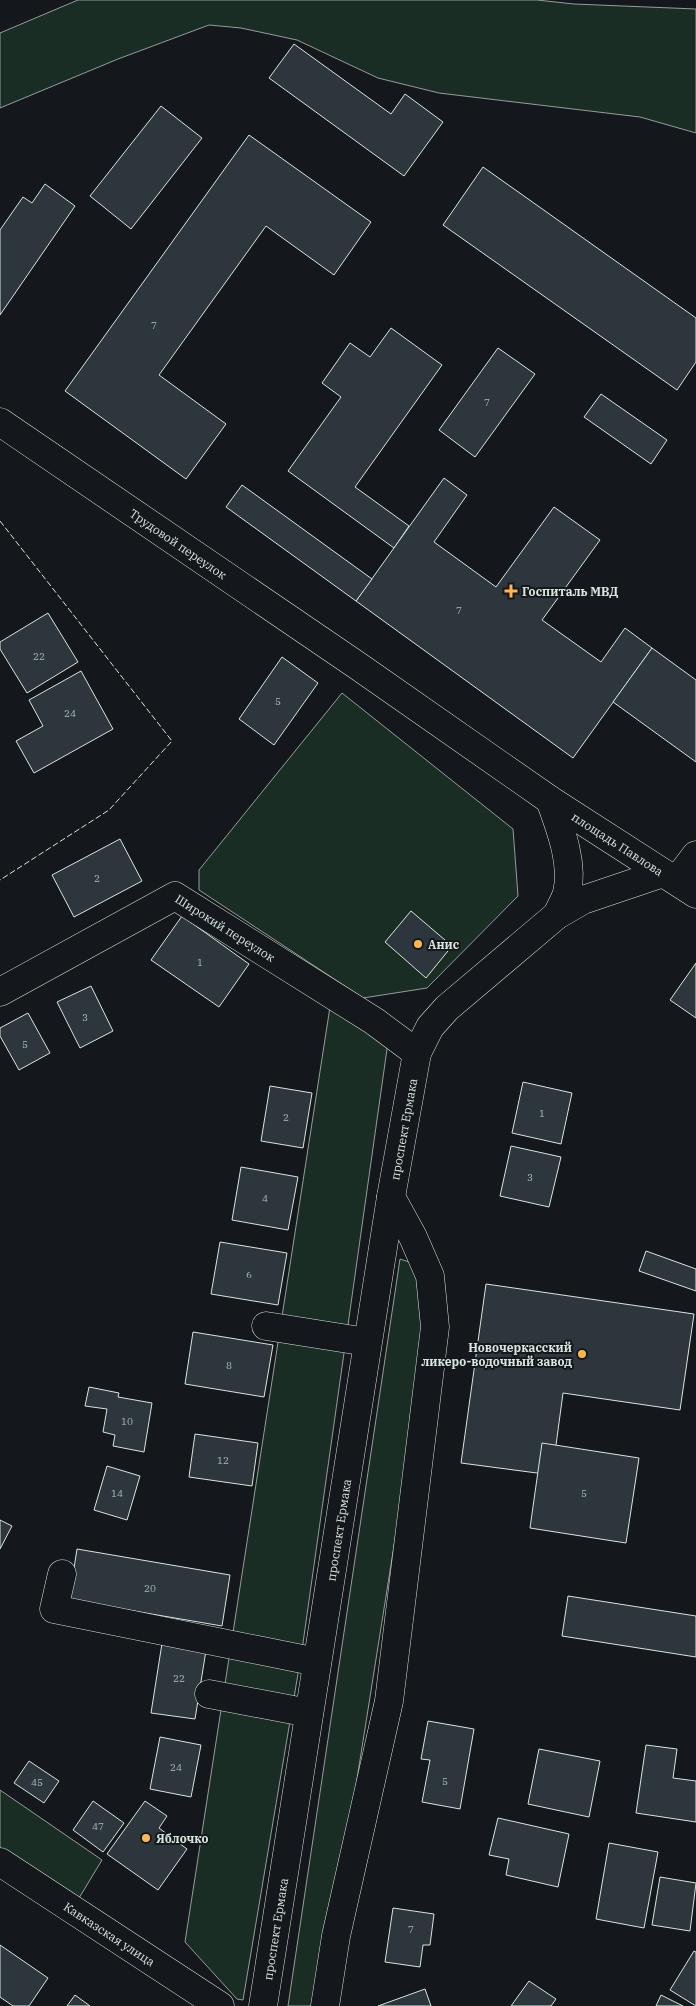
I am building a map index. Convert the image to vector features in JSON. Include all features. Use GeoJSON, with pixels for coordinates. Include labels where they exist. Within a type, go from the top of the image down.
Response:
{"type":"FeatureCollection","features":[{"type":"Feature","properties":{"kind":"street","name":"Трудовой переулок"},"geometry":{"type":"LineString","coordinates":[[0,422],[358,666]]}},
{"type":"Feature","properties":{"kind":"street","name":"площадь Павлова"},"geometry":{"type":"LineString","coordinates":[[358,666],[550,800],[679,883]]}},
{"type":"Feature","properties":{"kind":"street","name":"площадь Павлова"},"geometry":{"type":"LineString","coordinates":[[550,800],[561,830],[568,867],[567,892],[557,915]]}},
{"type":"Feature","properties":{"kind":"street"},"geometry":{"type":"LineString","coordinates":[[679,883],[696,854]]}},
{"type":"Feature","properties":{"kind":"street","name":"площадь Павлова"},"geometry":{"type":"LineString","coordinates":[[417,1053],[430,1027],[447,1008],[557,915],[583,900],[679,883]]}},
{"type":"Feature","properties":{"kind":"street","name":"Широкий переулок"},"geometry":{"type":"LineString","coordinates":[[0,992],[175,896],[374,1021],[417,1053]]}},
{"type":"Feature","properties":{"kind":"street","name":"проспект Ермака"},"geometry":{"type":"LineString","coordinates":[[263,2006],[367,1342],[417,1053]]}},
{"type":"Feature","properties":{"kind":"street"},"geometry":{"type":"LineString","coordinates":[[325,2006],[336,1936],[389,1701],[435,1327],[430,1276],[413,1237],[391,1197]]}},
{"type":"Feature","properties":{"kind":"street"},"geometry":{"type":"LineString","coordinates":[[266,1326],[367,1342]]}},
{"type":"Feature","properties":{"kind":"street"},"geometry":{"type":"LineString","coordinates":[[62,1574],[54,1609],[317,1662]]}},
{"type":"Feature","properties":{"kind":"street"},"geometry":{"type":"LineString","coordinates":[[209,1694],[309,1713]]}},
{"type":"Feature","properties":{"kind":"street","name":"Кавказская улица"},"geometry":{"type":"LineString","coordinates":[[0,1862],[220,2006]]}},
{"type":"Feature","properties":{"kind":"green space"},"geometry":{"type":"Polygon","coordinates":[[[78,0],[537,0],[574,4],[696,9],[696,133],[640,117],[439,93],[378,78],[297,40],[241,28],[209,25],[118,59],[0,108],[0,33],[78,0]]]}},
{"type":"Feature","properties":{"kind":"green space"},"geometry":{"type":"Polygon","coordinates":[[[342,693],[513,829],[518,896],[427,988],[363,998],[199,890],[199,870],[342,693]]]}},
{"type":"Feature","properties":{"kind":"green space"},"geometry":{"type":"Polygon","coordinates":[[[330,1007],[388,1042],[302,1650],[243,2000],[237,1999],[185,1942],[330,1007]]]}},
{"type":"Feature","properties":{"kind":"green space"},"geometry":{"type":"Polygon","coordinates":[[[400,1259],[415,1264],[429,1325],[321,2006],[288,2006],[400,1259]]]}},
{"type":"Feature","properties":{"kind":"green space"},"geometry":{"type":"Polygon","coordinates":[[[0,1790],[102,1860],[76,1903],[0,1852],[0,1790]]]}},
{"type":"Feature","properties":{"kind":"building"},"geometry":{"type":"Polygon","coordinates":[[[294,44],[391,114],[405,94],[443,122],[404,176],[269,78],[294,44]]]}},
{"type":"Feature","properties":{"kind":"building"},"geometry":{"type":"Polygon","coordinates":[[[161,106],[202,138],[131,229],[90,196],[161,106]]]}},
{"type":"Feature","properties":{"kind":"building"},"geometry":{"type":"Polygon","coordinates":[[[249,135],[371,222],[334,275],[266,226],[159,375],[226,424],[186,479],[65,391],[249,135]]]}},
{"type":"Feature","properties":{"kind":"building"},"geometry":{"type":"Polygon","coordinates":[[[483,167],[696,318],[696,362],[677,390],[443,225],[483,167]]]}},
{"type":"Feature","properties":{"kind":"building"},"geometry":{"type":"Polygon","coordinates":[[[45,184],[75,206],[0,315],[0,230],[23,197],[32,203],[45,184]]]}},
{"type":"Feature","properties":{"kind":"building"},"geometry":{"type":"Polygon","coordinates":[[[391,328],[442,365],[355,487],[409,526],[394,548],[288,471],[341,397],[322,383],[350,343],[370,357],[391,328]]]}},
{"type":"Feature","properties":{"kind":"building"},"geometry":{"type":"Polygon","coordinates":[[[498,348],[535,374],[475,457],[439,430],[498,348]]]}},
{"type":"Feature","properties":{"kind":"building"},"geometry":{"type":"Polygon","coordinates":[[[601,394],[667,440],[651,464],[584,417],[601,394]]]}},
{"type":"Feature","properties":{"kind":"building"},"geometry":{"type":"Polygon","coordinates":[[[444,478],[467,495],[434,542],[496,587],[554,507],[600,540],[542,620],[601,662],[625,628],[652,648],[573,758],[356,601],[444,478]]]}},
{"type":"Feature","properties":{"kind":"building"},"geometry":{"type":"Polygon","coordinates":[[[242,485],[372,579],[356,601],[226,507],[242,485]]]}},
{"type":"Feature","properties":{"kind":"building"},"geometry":{"type":"Polygon","coordinates":[[[48,613],[78,662],[27,693],[0,649],[0,642],[48,613]]]}},
{"type":"Feature","properties":{"kind":"building"},"geometry":{"type":"Polygon","coordinates":[[[652,648],[696,680],[696,762],[613,702],[652,648]]]}},
{"type":"Feature","properties":{"kind":"building"},"geometry":{"type":"Polygon","coordinates":[[[282,657],[318,683],[274,745],[239,719],[282,657]]]}},
{"type":"Feature","properties":{"kind":"building"},"geometry":{"type":"Polygon","coordinates":[[[81,671],[113,729],[34,773],[16,741],[43,726],[29,700],[81,671]]]}},
{"type":"Feature","properties":{"kind":"building"},"geometry":{"type":"Polygon","coordinates":[[[120,839],[142,881],[74,917],[52,875],[120,839]]]}},
{"type":"Feature","properties":{"kind":"building","name":"Анис"},"geometry":{"type":"Polygon","coordinates":[[[411,911],[452,946],[426,978],[385,942],[411,911]]]}},
{"type":"Feature","properties":{"kind":"building"},"geometry":{"type":"Polygon","coordinates":[[[182,916],[249,964],[219,1007],[151,960],[182,916]]]}},
{"type":"Feature","properties":{"kind":"building"},"geometry":{"type":"Polygon","coordinates":[[[696,963],[696,1018],[670,1000],[696,963]]]}},
{"type":"Feature","properties":{"kind":"building"},"geometry":{"type":"Polygon","coordinates":[[[91,986],[113,1031],[80,1048],[57,1002],[91,986]]]}},
{"type":"Feature","properties":{"kind":"building"},"geometry":{"type":"Polygon","coordinates":[[[28,1013],[50,1053],[19,1070],[0,1036],[0,1028],[28,1013]]]}},
{"type":"Feature","properties":{"kind":"building"},"geometry":{"type":"Polygon","coordinates":[[[523,1082],[572,1093],[561,1144],[512,1133],[523,1082]]]}},
{"type":"Feature","properties":{"kind":"building"},"geometry":{"type":"Polygon","coordinates":[[[270,1086],[312,1093],[303,1148],[261,1141],[270,1086]]]}},
{"type":"Feature","properties":{"kind":"building"},"geometry":{"type":"Polygon","coordinates":[[[511,1146],[561,1157],[549,1207],[500,1196],[511,1146]]]}},
{"type":"Feature","properties":{"kind":"building"},"geometry":{"type":"Polygon","coordinates":[[[241,1167],[298,1177],[288,1230],[232,1220],[241,1167]]]}},
{"type":"Feature","properties":{"kind":"building"},"geometry":{"type":"Polygon","coordinates":[[[220,1242],[287,1253],[278,1305],[211,1294],[220,1242]]]}},
{"type":"Feature","properties":{"kind":"building"},"geometry":{"type":"Polygon","coordinates":[[[646,1251],[696,1269],[696,1291],[639,1271],[646,1251]]]}},
{"type":"Feature","properties":{"kind":"building","name":"Новочеркасский ликеро-водочный завод"},"geometry":{"type":"Polygon","coordinates":[[[486,1284],[694,1314],[680,1410],[563,1393],[552,1475],[461,1463],[486,1284]]]}},
{"type":"Feature","properties":{"kind":"building"},"geometry":{"type":"Polygon","coordinates":[[[193,1332],[273,1345],[264,1397],[185,1384],[193,1332]]]}},
{"type":"Feature","properties":{"kind":"building"},"geometry":{"type":"Polygon","coordinates":[[[89,1387],[119,1393],[118,1397],[152,1403],[144,1452],[113,1446],[115,1435],[103,1432],[107,1409],[85,1406],[89,1387]]]}},
{"type":"Feature","properties":{"kind":"building"},"geometry":{"type":"Polygon","coordinates":[[[195,1434],[258,1443],[252,1486],[189,1477],[195,1434]]]}},
{"type":"Feature","properties":{"kind":"building"},"geometry":{"type":"Polygon","coordinates":[[[542,1443],[639,1458],[626,1543],[530,1528],[542,1443]]]}},
{"type":"Feature","properties":{"kind":"building"},"geometry":{"type":"Polygon","coordinates":[[[107,1466],[140,1476],[127,1520],[94,1510],[107,1466]]]}},
{"type":"Feature","properties":{"kind":"building"},"geometry":{"type":"Polygon","coordinates":[[[0,1520],[12,1526],[0,1549],[0,1520]]]}},
{"type":"Feature","properties":{"kind":"building"},"geometry":{"type":"Polygon","coordinates":[[[77,1549],[230,1575],[222,1626],[69,1600],[77,1549]]]}},
{"type":"Feature","properties":{"kind":"building"},"geometry":{"type":"Polygon","coordinates":[[[568,1596],[696,1616],[696,1657],[562,1636],[568,1596]]]}},
{"type":"Feature","properties":{"kind":"building"},"geometry":{"type":"Polygon","coordinates":[[[163,1637],[207,1644],[195,1719],[151,1713],[163,1637]]]}},
{"type":"Feature","properties":{"kind":"building"},"geometry":{"type":"Polygon","coordinates":[[[428,1721],[474,1729],[460,1809],[422,1802],[430,1760],[421,1759],[428,1721]]]}},
{"type":"Feature","properties":{"kind":"building"},"geometry":{"type":"Polygon","coordinates":[[[160,1737],[201,1745],[191,1797],[150,1789],[160,1737]]]}},
{"type":"Feature","properties":{"kind":"building"},"geometry":{"type":"Polygon","coordinates":[[[646,1745],[677,1749],[673,1778],[696,1781],[696,1822],[636,1813],[646,1745]]]}},
{"type":"Feature","properties":{"kind":"building"},"geometry":{"type":"Polygon","coordinates":[[[539,1749],[600,1761],[589,1817],[528,1804],[539,1749]]]}},
{"type":"Feature","properties":{"kind":"building"},"geometry":{"type":"Polygon","coordinates":[[[29,1761],[59,1781],[44,1803],[14,1783],[29,1761]]]}},
{"type":"Feature","properties":{"kind":"building"},"geometry":{"type":"Polygon","coordinates":[[[93,1801],[124,1823],[103,1852],[73,1830],[93,1801]]]}},
{"type":"Feature","properties":{"kind":"building","name":"Яблочко"},"geometry":{"type":"Polygon","coordinates":[[[145,1801],[167,1816],[159,1828],[187,1849],[158,1890],[107,1854],[145,1801]]]}},
{"type":"Feature","properties":{"kind":"building"},"geometry":{"type":"Polygon","coordinates":[[[498,1818],[569,1834],[558,1887],[506,1875],[509,1859],[489,1855],[498,1818]]]}},
{"type":"Feature","properties":{"kind":"building"},"geometry":{"type":"Polygon","coordinates":[[[609,1843],[658,1852],[644,1928],[596,1919],[609,1843]]]}},
{"type":"Feature","properties":{"kind":"building"},"geometry":{"type":"Polygon","coordinates":[[[660,1877],[696,1883],[690,1931],[652,1925],[660,1877]]]}},
{"type":"Feature","properties":{"kind":"building"},"geometry":{"type":"Polygon","coordinates":[[[393,1908],[434,1914],[430,1945],[423,1945],[420,1967],[385,1962],[393,1908]]]}},
{"type":"Feature","properties":{"kind":"building"},"geometry":{"type":"Polygon","coordinates":[[[0,1945],[48,1978],[29,2006],[13,2006],[0,1997],[0,1945]]]}},
{"type":"Feature","properties":{"kind":"building"},"geometry":{"type":"Polygon","coordinates":[[[694,1951],[696,1952],[696,2006],[670,1990],[694,1951]]]}},
{"type":"Feature","properties":{"kind":"building"},"geometry":{"type":"Polygon","coordinates":[[[529,1981],[556,1999],[551,2006],[511,2006],[529,1981]]]}},
{"type":"Feature","properties":{"kind":"building"},"geometry":{"type":"Polygon","coordinates":[[[425,1989],[431,2006],[378,2006],[425,1989]]]}},
{"type":"Feature","properties":{"kind":"building"},"geometry":{"type":"Polygon","coordinates":[[[75,1995],[90,2006],[67,2006],[75,1995]]]}},
{"type":"Feature","properties":{"kind":"building"},"geometry":{"type":"Polygon","coordinates":[[[661,1995],[683,2006],[656,2006],[661,1995]]]}},
{"type":"Feature","properties":{"kind":"fence"},"geometry":{"type":"LineString","coordinates":[[0,521],[172,741],[109,810],[0,880]]}},
{"type":"Feature","properties":{"kind":"place","name":"Госпиталь МВД"},"geometry":{"type":"Point","coordinates":[511,591]}},
{"type":"Feature","properties":{"kind":"place","name":"Анис"},"geometry":{"type":"Point","coordinates":[418,944]}},
{"type":"Feature","properties":{"kind":"place","name":"Новочеркасский ликеро-водочный завод"},"geometry":{"type":"Point","coordinates":[582,1354]}},
{"type":"Feature","properties":{"kind":"place","name":"Яблочко"},"geometry":{"type":"Point","coordinates":[146,1838]}}]}
